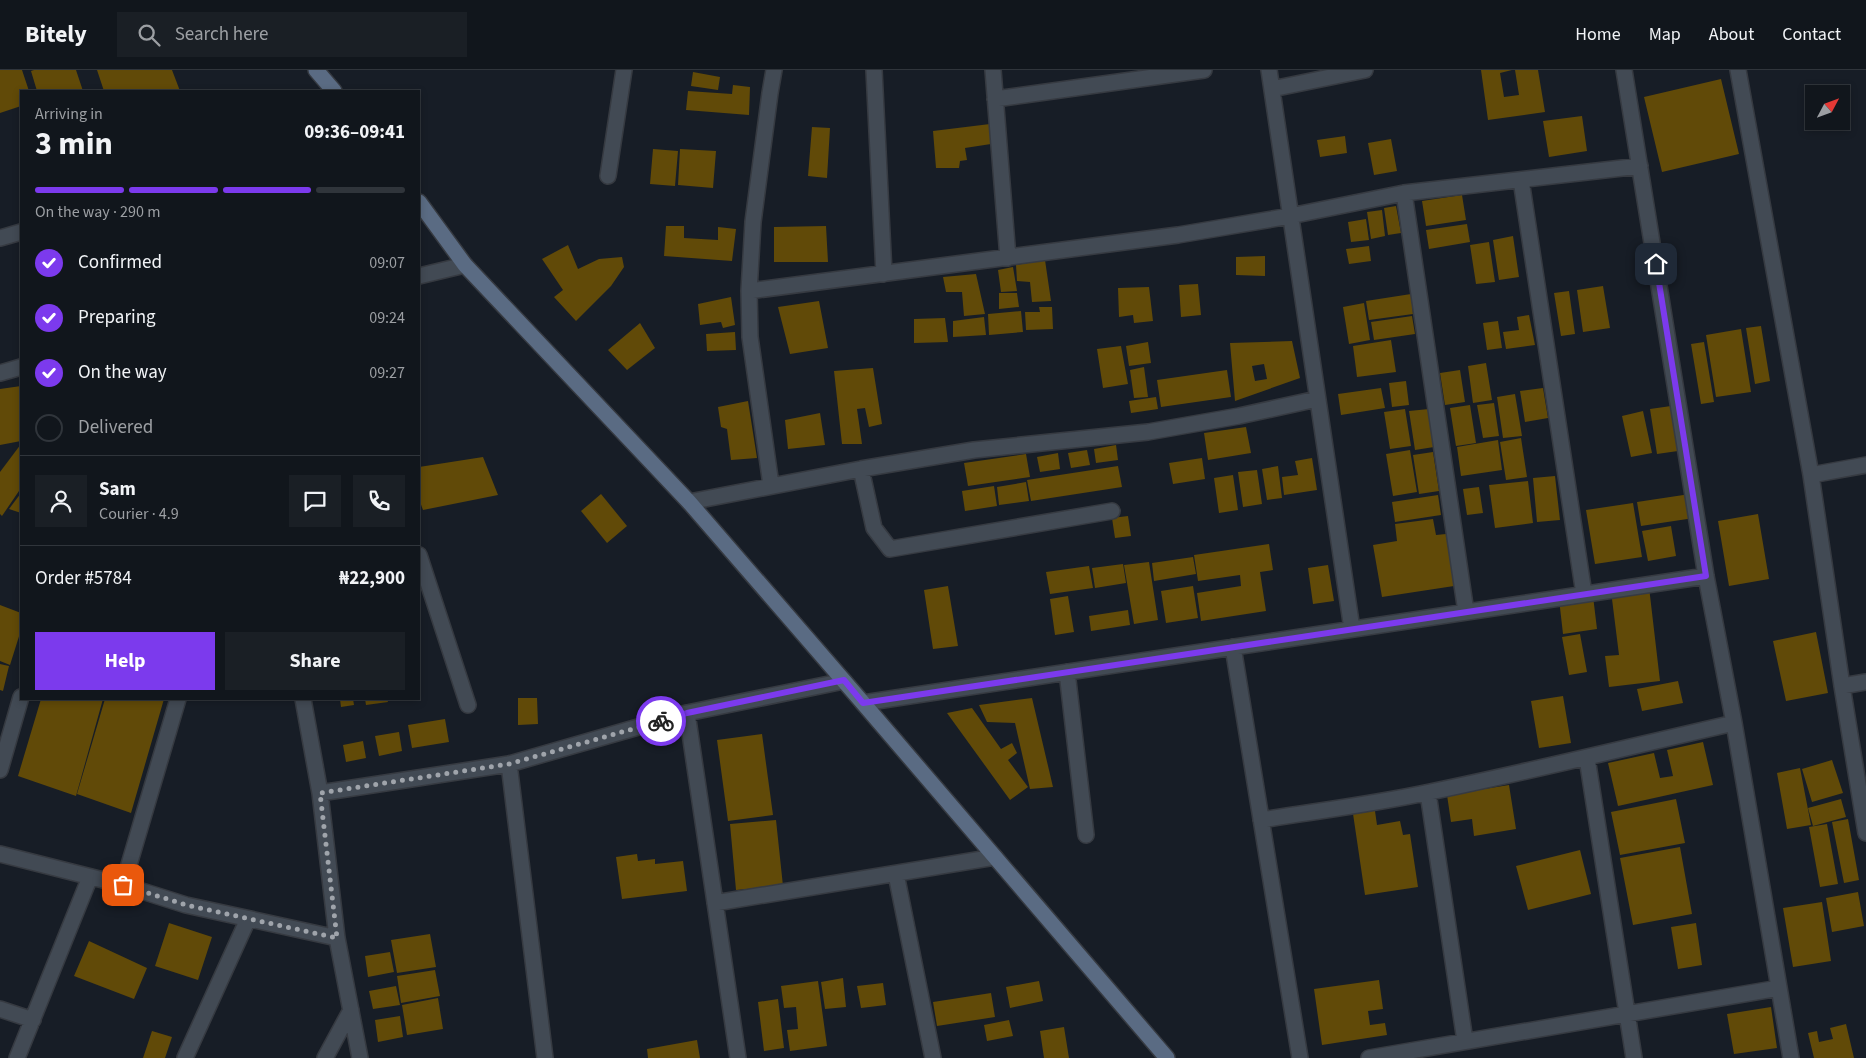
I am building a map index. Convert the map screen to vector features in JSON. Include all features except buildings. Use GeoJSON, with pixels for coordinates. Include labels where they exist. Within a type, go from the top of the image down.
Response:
{"type":"FeatureCollection","features":[{"type":"Feature","properties":{"kind":"street"},"geometry":{"type":"LineString","coordinates":[[316,70],[333,90]]}},
{"type":"Feature","properties":{"kind":"street"},"geometry":{"type":"LineString","coordinates":[[608,176],[624,70]]}},
{"type":"Feature","properties":{"kind":"street"},"geometry":{"type":"LineString","coordinates":[[771,485],[750,337],[749,291],[753,222],[774,70]]}},
{"type":"Feature","properties":{"kind":"street"},"geometry":{"type":"LineString","coordinates":[[874,70],[884,274]]}},
{"type":"Feature","properties":{"kind":"street"},"geometry":{"type":"LineString","coordinates":[[993,70],[1008,258]]}},
{"type":"Feature","properties":{"kind":"street"},"geometry":{"type":"LineString","coordinates":[[995,99],[1204,70]]}},
{"type":"Feature","properties":{"kind":"street"},"geometry":{"type":"LineString","coordinates":[[1269,70],[1352,629]]}},
{"type":"Feature","properties":{"kind":"street"},"geometry":{"type":"LineString","coordinates":[[1272,89],[1365,70]]}},
{"type":"Feature","properties":{"kind":"street"},"geometry":{"type":"LineString","coordinates":[[1624,70],[1706,576],[1734,723],[1791,1058]]}},
{"type":"Feature","properties":{"kind":"street"},"geometry":{"type":"LineString","coordinates":[[1738,70],[1811,475],[1866,833]]}},
{"type":"Feature","properties":{"kind":"street"},"geometry":{"type":"LineString","coordinates":[[749,291],[1178,236],[1404,193],[1640,166]]}},
{"type":"Feature","properties":{"kind":"street"},"geometry":{"type":"LineString","coordinates":[[1521,180],[1584,594]]}},
{"type":"Feature","properties":{"kind":"street"},"geometry":{"type":"LineString","coordinates":[[1404,193],[1466,612]]}},
{"type":"Feature","properties":{"kind":"street"},"geometry":{"type":"LineString","coordinates":[[420,203],[465,265],[689,502],[1167,1058]]}},
{"type":"Feature","properties":{"kind":"street"},"geometry":{"type":"LineString","coordinates":[[0,238],[20,232]]}},
{"type":"Feature","properties":{"kind":"street"},"geometry":{"type":"LineString","coordinates":[[420,276],[465,265]]}},
{"type":"Feature","properties":{"kind":"street"},"geometry":{"type":"LineString","coordinates":[[0,373],[20,367]]}},
{"type":"Feature","properties":{"kind":"street"},"geometry":{"type":"LineString","coordinates":[[689,502],[771,485],[974,450],[1148,432],[1238,416],[1317,399]]}},
{"type":"Feature","properties":{"kind":"street"},"geometry":{"type":"LineString","coordinates":[[1811,475],[1866,465]]}},
{"type":"Feature","properties":{"kind":"street"},"geometry":{"type":"LineString","coordinates":[[861,469],[874,528],[890,549],[1112,511]]}},
{"type":"Feature","properties":{"kind":"street"},"geometry":{"type":"LineString","coordinates":[[420,558],[468,705]]}},
{"type":"Feature","properties":{"kind":"street"},"geometry":{"type":"LineString","coordinates":[[863,703],[1706,576]]}},
{"type":"Feature","properties":{"kind":"street"},"geometry":{"type":"LineString","coordinates":[[1233,647],[1300,1058]]}},
{"type":"Feature","properties":{"kind":"street"},"geometry":{"type":"LineString","coordinates":[[1068,672],[1086,835]]}},
{"type":"Feature","properties":{"kind":"street"},"geometry":{"type":"LineString","coordinates":[[320,793],[509,764],[687,713],[844,680]]}},
{"type":"Feature","properties":{"kind":"street"},"geometry":{"type":"LineString","coordinates":[[1842,686],[1866,682]]}},
{"type":"Feature","properties":{"kind":"street"},"geometry":{"type":"LineString","coordinates":[[0,770],[20,700]]}},
{"type":"Feature","properties":{"kind":"street"},"geometry":{"type":"LineString","coordinates":[[123,885],[178,700]]}},
{"type":"Feature","properties":{"kind":"street"},"geometry":{"type":"LineString","coordinates":[[303,700],[320,793],[337,938],[360,1058]]}},
{"type":"Feature","properties":{"kind":"street"},"geometry":{"type":"LineString","coordinates":[[687,713],[738,1058]]}},
{"type":"Feature","properties":{"kind":"street"},"geometry":{"type":"LineString","coordinates":[[1261,820],[1428,793],[1734,723]]}},
{"type":"Feature","properties":{"kind":"street"},"geometry":{"type":"LineString","coordinates":[[1587,758],[1634,1058]]}},
{"type":"Feature","properties":{"kind":"street"},"geometry":{"type":"LineString","coordinates":[[509,764],[545,1058]]}},
{"type":"Feature","properties":{"kind":"street"},"geometry":{"type":"LineString","coordinates":[[1428,793],[1466,1041]]}},
{"type":"Feature","properties":{"kind":"street"},"geometry":{"type":"LineString","coordinates":[[0,854],[123,885],[186,905],[337,938]]}},
{"type":"Feature","properties":{"kind":"street"},"geometry":{"type":"LineString","coordinates":[[715,903],[996,857]]}},
{"type":"Feature","properties":{"kind":"street"},"geometry":{"type":"LineString","coordinates":[[896,874],[933,1058]]}},
{"type":"Feature","properties":{"kind":"street"},"geometry":{"type":"LineString","coordinates":[[17,1058],[90,877]]}},
{"type":"Feature","properties":{"kind":"street"},"geometry":{"type":"LineString","coordinates":[[185,1058],[248,919]]}},
{"type":"Feature","properties":{"kind":"street"},"geometry":{"type":"LineString","coordinates":[[1370,1058],[1444,1052],[1466,1041],[1779,988]]}},
{"type":"Feature","properties":{"kind":"street"},"geometry":{"type":"LineString","coordinates":[[0,1009],[33,1020]]}},
{"type":"Feature","properties":{"kind":"street"},"geometry":{"type":"LineString","coordinates":[[325,1058],[351,1010]]}},
{"type":"Feature","properties":{"kind":"way so far"},"geometry":{"type":"LineString","coordinates":[[123,885],[186,905],[337,938],[320,793],[509,764],[661,721]]}},
{"type":"Feature","properties":{"kind":"route"},"geometry":{"type":"LineString","coordinates":[[661,721],[687,713],[844,680],[863,703],[1706,576],[1656,264]]}}]}
